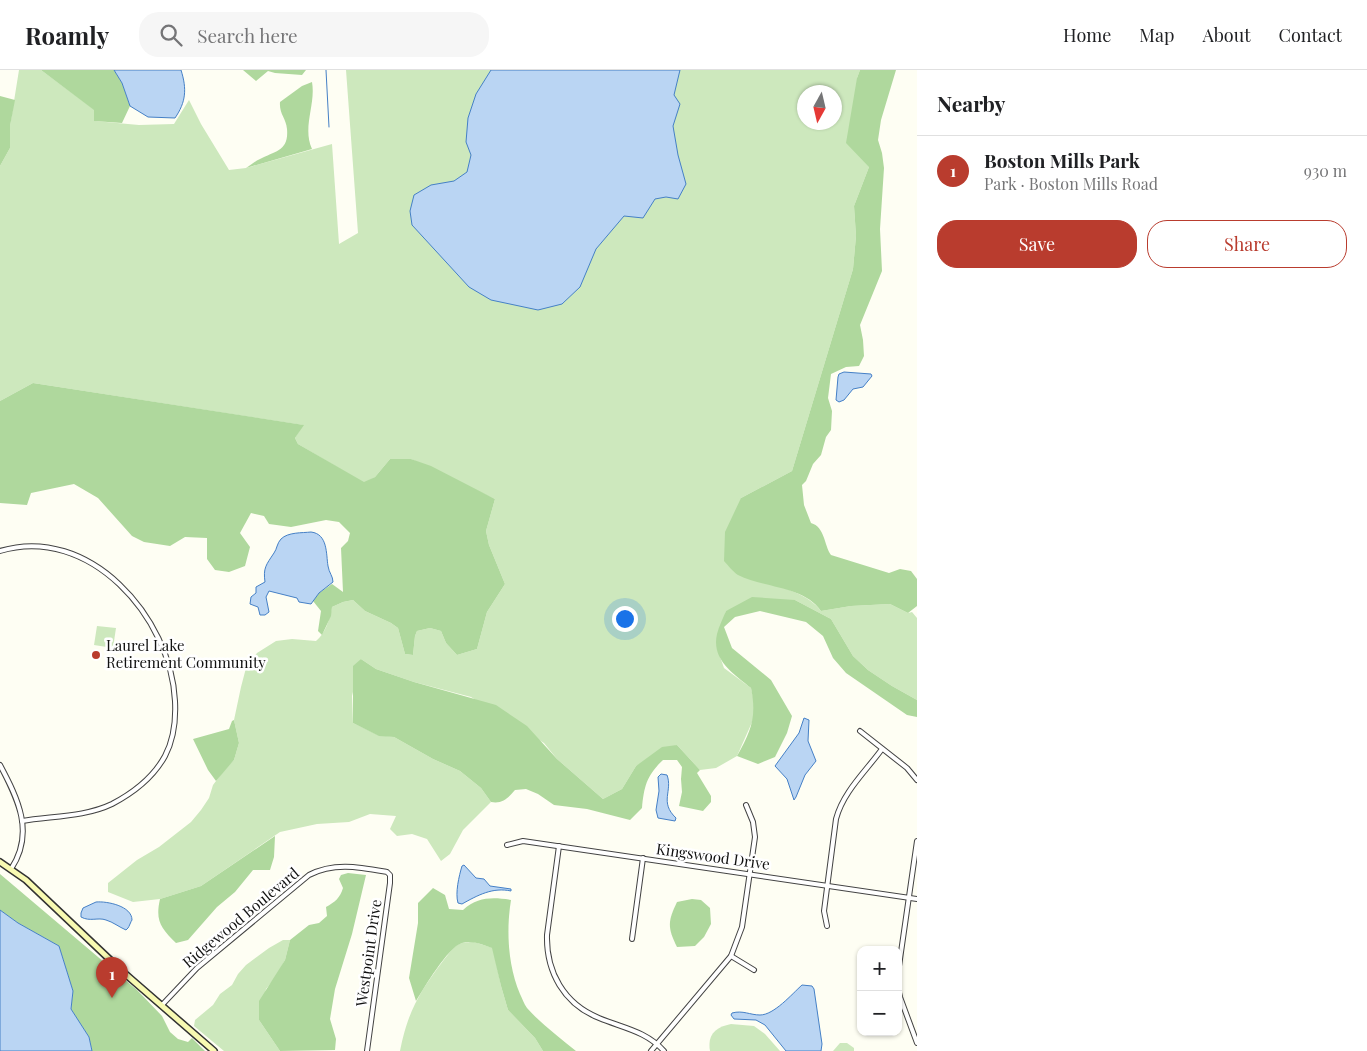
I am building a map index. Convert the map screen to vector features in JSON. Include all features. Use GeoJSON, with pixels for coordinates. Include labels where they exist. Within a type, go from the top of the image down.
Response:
{"type":"FeatureCollection","features":[{"type":"Feature","properties":{"kind":"street"},"geometry":{"type":"LineString","coordinates":[[0,551],[28,545],[50,547],[80,558],[111,577],[143,610],[157,634],[168,661],[174,695],[174,724],[168,751],[152,774],[138,788],[120,800],[100,808],[76,814],[22,821]]}},
{"type":"Feature","properties":{"kind":"street"},"geometry":{"type":"LineString","coordinates":[[860,731],[907,768],[917,780]]}},
{"type":"Feature","properties":{"kind":"street"},"geometry":{"type":"LineString","coordinates":[[827,926],[824,911],[839,807],[882,749]]}},
{"type":"Feature","properties":{"kind":"street"},"geometry":{"type":"LineString","coordinates":[[0,764],[10,785],[24,830],[21,850],[11,869]]}},
{"type":"Feature","properties":{"kind":"street"},"geometry":{"type":"LineString","coordinates":[[651,1051],[731,956],[740,938],[750,874],[754,829],[746,805]]}},
{"type":"Feature","properties":{"kind":"street","name":"Kingswood Drive"},"geometry":{"type":"LineString","coordinates":[[507,845],[523,841],[917,898]]}},
{"type":"Feature","properties":{"kind":"street"},"geometry":{"type":"LineString","coordinates":[[902,946],[917,841]]}},
{"type":"Feature","properties":{"kind":"street"},"geometry":{"type":"LineString","coordinates":[[559,846],[547,935],[549,963],[556,980],[571,1000],[588,1014],[639,1032],[658,1044],[664,1051]]}},
{"type":"Feature","properties":{"kind":"street"},"geometry":{"type":"LineString","coordinates":[[632,939],[643,858]]}},
{"type":"Feature","properties":{"kind":"street"},"geometry":{"type":"LineString","coordinates":[[0,862],[33,886],[123,972],[214,1051]]}},
{"type":"Feature","properties":{"kind":"street","name":"Ridgewood Boulevard"},"geometry":{"type":"LineString","coordinates":[[162,1005],[198,968],[308,875],[340,866],[375,870]]}},
{"type":"Feature","properties":{"kind":"street","name":"Westpoint Drive"},"geometry":{"type":"LineString","coordinates":[[366,1051],[391,878],[387,872],[375,870]]}},
{"type":"Feature","properties":{"kind":"street"},"geometry":{"type":"LineString","coordinates":[[731,956],[754,970]]}},
{"type":"Feature","properties":{"kind":"street"},"geometry":{"type":"LineString","coordinates":[[902,1006],[917,1044]]}},
{"type":"Feature","properties":{"kind":"green space"},"geometry":{"type":"Polygon","coordinates":[[[19,70],[41,70],[95,110],[95,121],[139,125],[174,124],[189,100],[229,170],[246,168],[332,144],[339,244],[358,233],[346,70],[860,70],[857,78],[869,167],[854,206],[856,236],[853,269],[792,471],[741,498],[738,574],[794,592],[805,597],[821,611],[851,606],[890,604],[908,613],[912,612],[917,618],[917,700],[868,670],[853,656],[831,619],[795,600],[726,611],[717,648],[724,668],[751,688],[755,706],[753,720],[737,756],[716,768],[700,770],[677,745],[636,766],[622,789],[603,799],[557,759],[544,743],[471,697],[414,682],[376,669],[361,659],[352,696],[353,723],[378,735],[394,737],[433,759],[460,771],[481,788],[491,802],[463,830],[450,854],[441,861],[427,839],[412,834],[397,836],[390,829],[396,816],[370,814],[349,822],[317,824],[280,832],[201,886],[160,899],[133,902],[108,892],[108,883],[191,822],[209,798],[213,785],[234,760],[239,743],[234,720],[241,687],[246,668],[257,653],[276,641],[292,639],[316,641],[327,626],[332,607],[353,600],[365,611],[398,628],[405,654],[413,655],[417,631],[430,628],[441,631],[446,643],[457,655],[477,649],[487,612],[505,584],[489,545],[486,531],[495,499],[411,459],[390,459],[375,477],[364,483],[298,444],[295,438],[303,425],[33,383],[0,401],[0,166],[10,148],[10,126],[19,70]]]}},
{"type":"Feature","properties":{"kind":"green space"},"geometry":{"type":"Polygon","coordinates":[[[41,70],[114,70],[122,83],[130,106],[122,123],[94,121],[94,110],[41,70]]]}},
{"type":"Feature","properties":{"kind":"green space"},"geometry":{"type":"Polygon","coordinates":[[[243,70],[306,70],[302,75],[268,71],[256,81],[243,70]]]}},
{"type":"Feature","properties":{"kind":"green space"},"geometry":{"type":"Polygon","coordinates":[[[860,70],[896,70],[881,120],[878,140],[884,168],[880,229],[882,271],[860,325],[864,356],[859,366],[846,367],[831,374],[828,398],[832,411],[831,430],[826,437],[821,455],[813,464],[806,481],[802,485],[804,505],[811,523],[816,525],[822,532],[831,555],[889,573],[900,569],[911,571],[917,579],[917,606],[908,613],[890,604],[851,606],[821,611],[814,603],[794,592],[738,575],[724,561],[725,532],[741,498],[792,471],[853,269],[856,236],[854,206],[869,167],[846,143],[860,70]]]}},
{"type":"Feature","properties":{"kind":"green space"},"geometry":{"type":"Polygon","coordinates":[[[312,82],[313,91],[308,132],[312,149],[246,168],[276,152],[283,146],[286,142],[287,129],[280,102],[302,86],[312,82]]]}},
{"type":"Feature","properties":{"kind":"green space"},"geometry":{"type":"Polygon","coordinates":[[[0,96],[15,100],[10,126],[10,148],[0,166],[0,96]]]}},
{"type":"Feature","properties":{"kind":"green space"},"geometry":{"type":"Polygon","coordinates":[[[33,383],[304,425],[295,438],[298,444],[364,482],[375,477],[390,459],[411,459],[431,466],[495,499],[486,531],[489,545],[505,584],[487,612],[477,649],[457,655],[446,643],[441,631],[430,628],[417,631],[413,655],[405,654],[398,628],[365,611],[353,600],[332,607],[331,616],[322,635],[318,631],[321,611],[313,601],[319,593],[332,584],[343,592],[341,548],[348,541],[350,533],[339,522],[326,520],[291,527],[269,524],[264,516],[251,513],[240,533],[250,547],[245,566],[229,572],[215,570],[207,559],[207,538],[185,537],[170,546],[144,542],[132,536],[98,498],[74,484],[31,493],[27,505],[0,503],[0,401],[33,383]]]}},
{"type":"Feature","properties":{"kind":"green space"},"geometry":{"type":"Polygon","coordinates":[[[752,597],[795,600],[831,619],[853,656],[868,670],[917,700],[917,717],[907,715],[846,673],[833,658],[823,636],[806,622],[760,611],[735,617],[724,627],[732,648],[771,680],[792,716],[787,733],[775,757],[758,764],[737,756],[752,724],[753,698],[751,688],[725,666],[717,651],[716,643],[717,634],[726,611],[752,597]]]}},
{"type":"Feature","properties":{"kind":"green space"},"geometry":{"type":"Polygon","coordinates":[[[97,626],[116,628],[113,648],[94,645],[97,626]]]}},
{"type":"Feature","properties":{"kind":"green space"},"geometry":{"type":"Polygon","coordinates":[[[361,659],[376,669],[414,682],[496,705],[527,726],[557,759],[603,799],[622,789],[636,766],[662,747],[677,745],[700,770],[697,773],[711,796],[711,802],[703,811],[679,806],[682,792],[682,767],[677,760],[663,760],[647,781],[642,808],[630,820],[587,809],[554,805],[538,794],[526,789],[515,790],[502,801],[491,802],[481,788],[460,771],[433,759],[394,737],[379,736],[353,723],[353,666],[361,659]]]}},
{"type":"Feature","properties":{"kind":"green space"},"geometry":{"type":"Polygon","coordinates":[[[234,720],[239,743],[234,760],[216,781],[208,770],[193,739],[229,729],[234,720]]]}},
{"type":"Feature","properties":{"kind":"green space"},"geometry":{"type":"Polygon","coordinates":[[[275,836],[274,857],[270,870],[253,870],[235,892],[217,907],[188,940],[176,943],[166,933],[159,919],[160,899],[201,886],[275,836]]]}},
{"type":"Feature","properties":{"kind":"green space"},"geometry":{"type":"Polygon","coordinates":[[[348,873],[366,875],[352,934],[335,989],[330,1019],[336,1039],[335,1050],[280,1051],[259,1020],[259,1001],[285,960],[290,940],[309,925],[319,923],[327,916],[326,907],[337,899],[343,888],[339,879],[341,875],[348,873]]]}},
{"type":"Feature","properties":{"kind":"green space"},"geometry":{"type":"Polygon","coordinates":[[[0,874],[137,990],[162,1016],[170,1032],[178,1039],[188,1042],[192,1038],[205,1051],[92,1051],[89,1037],[71,1009],[73,991],[59,946],[18,923],[0,910],[0,874]]]}},
{"type":"Feature","properties":{"kind":"green space"},"geometry":{"type":"Polygon","coordinates":[[[433,888],[445,895],[449,909],[463,910],[480,900],[486,899],[511,900],[509,948],[520,994],[532,1014],[576,1051],[543,1051],[535,1038],[508,1010],[492,948],[481,944],[466,942],[456,946],[437,969],[416,1001],[409,978],[418,923],[418,903],[433,888]]]}},
{"type":"Feature","properties":{"kind":"green space"},"geometry":{"type":"Polygon","coordinates":[[[692,899],[701,900],[710,908],[711,924],[704,937],[695,946],[677,947],[670,929],[670,919],[677,902],[692,899]]]}},
{"type":"Feature","properties":{"kind":"green space"},"geometry":{"type":"Polygon","coordinates":[[[283,940],[290,940],[285,960],[266,989],[259,1020],[280,1051],[224,1051],[194,1026],[195,1020],[213,1005],[220,994],[232,985],[246,965],[283,940]]]}},
{"type":"Feature","properties":{"kind":"green space"},"geometry":{"type":"Polygon","coordinates":[[[474,942],[493,948],[508,1010],[535,1038],[543,1051],[400,1051],[411,1013],[427,983],[454,948],[462,943],[474,942]]]}},
{"type":"Feature","properties":{"kind":"green space"},"geometry":{"type":"Polygon","coordinates":[[[731,1024],[754,1026],[765,1034],[780,1051],[710,1051],[710,1040],[714,1032],[721,1027],[731,1024]]]}},
{"type":"Feature","properties":{"kind":"green space"},"geometry":{"type":"Polygon","coordinates":[[[840,1043],[847,1043],[854,1048],[854,1051],[833,1051],[840,1043]]]}},
{"type":"Feature","properties":{"kind":"water"},"geometry":{"type":"Polygon","coordinates":[[[114,70],[181,70],[185,89],[183,101],[175,118],[148,117],[130,106],[122,83],[114,70]]]}},
{"type":"Feature","properties":{"kind":"water"},"geometry":{"type":"Polygon","coordinates":[[[491,70],[680,70],[674,95],[680,104],[673,126],[686,184],[678,199],[666,197],[655,199],[643,218],[624,216],[596,249],[580,287],[562,304],[538,310],[491,300],[469,287],[412,225],[410,211],[414,195],[431,185],[454,181],[467,172],[471,155],[466,142],[468,118],[476,94],[491,70]]]}},
{"type":"Feature","properties":{"kind":"water"},"geometry":{"type":"Polygon","coordinates":[[[844,372],[871,374],[872,376],[863,387],[853,389],[844,400],[839,402],[836,400],[838,377],[839,374],[844,372]]]}},
{"type":"Feature","properties":{"kind":"water"},"geometry":{"type":"Polygon","coordinates":[[[311,532],[321,536],[323,540],[333,582],[319,593],[311,604],[299,602],[297,598],[269,591],[266,597],[269,612],[265,615],[260,615],[258,607],[250,604],[251,597],[256,593],[256,587],[265,582],[264,573],[266,567],[280,541],[291,534],[311,532]]]}},
{"type":"Feature","properties":{"kind":"water"},"geometry":{"type":"Polygon","coordinates":[[[804,718],[809,720],[808,741],[816,761],[805,775],[794,800],[787,779],[775,766],[799,733],[804,718]]]}},
{"type":"Feature","properties":{"kind":"water"},"geometry":{"type":"Polygon","coordinates":[[[661,774],[667,775],[669,786],[667,802],[668,807],[676,818],[675,821],[658,818],[656,810],[659,791],[658,777],[661,774]]]}},
{"type":"Feature","properties":{"kind":"water"},"geometry":{"type":"Polygon","coordinates":[[[464,865],[476,878],[484,879],[490,886],[511,889],[511,891],[492,891],[462,904],[458,903],[458,884],[462,866],[464,865]]]}},
{"type":"Feature","properties":{"kind":"water"},"geometry":{"type":"Polygon","coordinates":[[[96,902],[118,905],[128,911],[132,920],[128,928],[126,930],[103,919],[81,917],[83,908],[96,902]]]}},
{"type":"Feature","properties":{"kind":"water"},"geometry":{"type":"Polygon","coordinates":[[[0,910],[18,923],[59,946],[73,991],[71,1009],[89,1037],[92,1051],[0,1051],[0,910]]]}},
{"type":"Feature","properties":{"kind":"water"},"geometry":{"type":"Polygon","coordinates":[[[802,985],[812,986],[814,989],[822,1044],[821,1051],[786,1051],[765,1025],[756,1020],[734,1019],[731,1015],[732,1013],[740,1012],[760,1015],[771,1012],[802,985]]]}},
{"type":"Feature","properties":{"kind":"waterway"},"geometry":{"type":"LineString","coordinates":[[326,70],[329,127]]}},
{"type":"Feature","properties":{"kind":"place","name":"Laurel Lake Retirement Community"},"geometry":{"type":"Point","coordinates":[96,655]}},
{"type":"Feature","properties":{"kind":"place","name":"Boston Mills Park"},"geometry":{"type":"Point","coordinates":[112,998]}}]}
